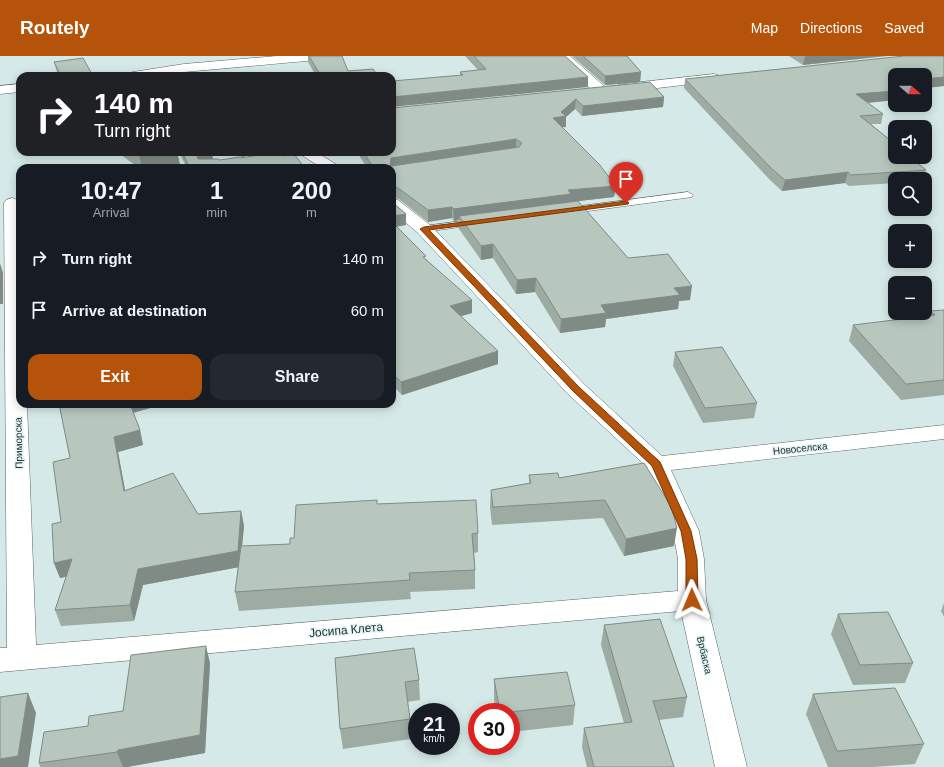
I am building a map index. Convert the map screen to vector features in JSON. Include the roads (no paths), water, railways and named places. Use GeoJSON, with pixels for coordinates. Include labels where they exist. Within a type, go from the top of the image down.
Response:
{"type":"FeatureCollection","features":[{"type":"Feature","properties":{"kind":"street"},"geometry":{"type":"LineString","coordinates":[[158,72],[184,68],[317,56]]}},
{"type":"Feature","properties":{"kind":"street"},"geometry":{"type":"LineString","coordinates":[[563,56],[600,90]]}},
{"type":"Feature","properties":{"kind":"street"},"geometry":{"type":"LineString","coordinates":[[584,92],[726,77]]}},
{"type":"Feature","properties":{"kind":"street"},"geometry":{"type":"LineString","coordinates":[[0,90],[16,88]]}},
{"type":"Feature","properties":{"kind":"street"},"geometry":{"type":"LineString","coordinates":[[230,164],[272,156]]}},
{"type":"Feature","properties":{"kind":"street"},"geometry":{"type":"LineString","coordinates":[[312,156],[326,164]]}},
{"type":"Feature","properties":{"kind":"street","name":"Приморска"},"geometry":{"type":"LineString","coordinates":[[11,203],[11,659]]}},
{"type":"Feature","properties":{"kind":"street","name":"Врбаска"},"geometry":{"type":"LineString","coordinates":[[396,206],[424,229],[576,389],[657,464],[686,531],[691,559],[692,600],[731,767]]}},
{"type":"Feature","properties":{"kind":"street","name":"Новоселска"},"geometry":{"type":"LineString","coordinates":[[657,464],[944,432]]}},
{"type":"Feature","properties":{"kind":"street","name":"Јосипа Клета"},"geometry":{"type":"LineString","coordinates":[[11,659],[692,600]]}},
{"type":"Feature","properties":{"kind":"lane"},"geometry":{"type":"LineString","coordinates":[[556,212],[688,195]]}},
{"type":"Feature","properties":{"kind":"lane"},"geometry":{"type":"LineString","coordinates":[[424,229],[486,221]]}}]}
